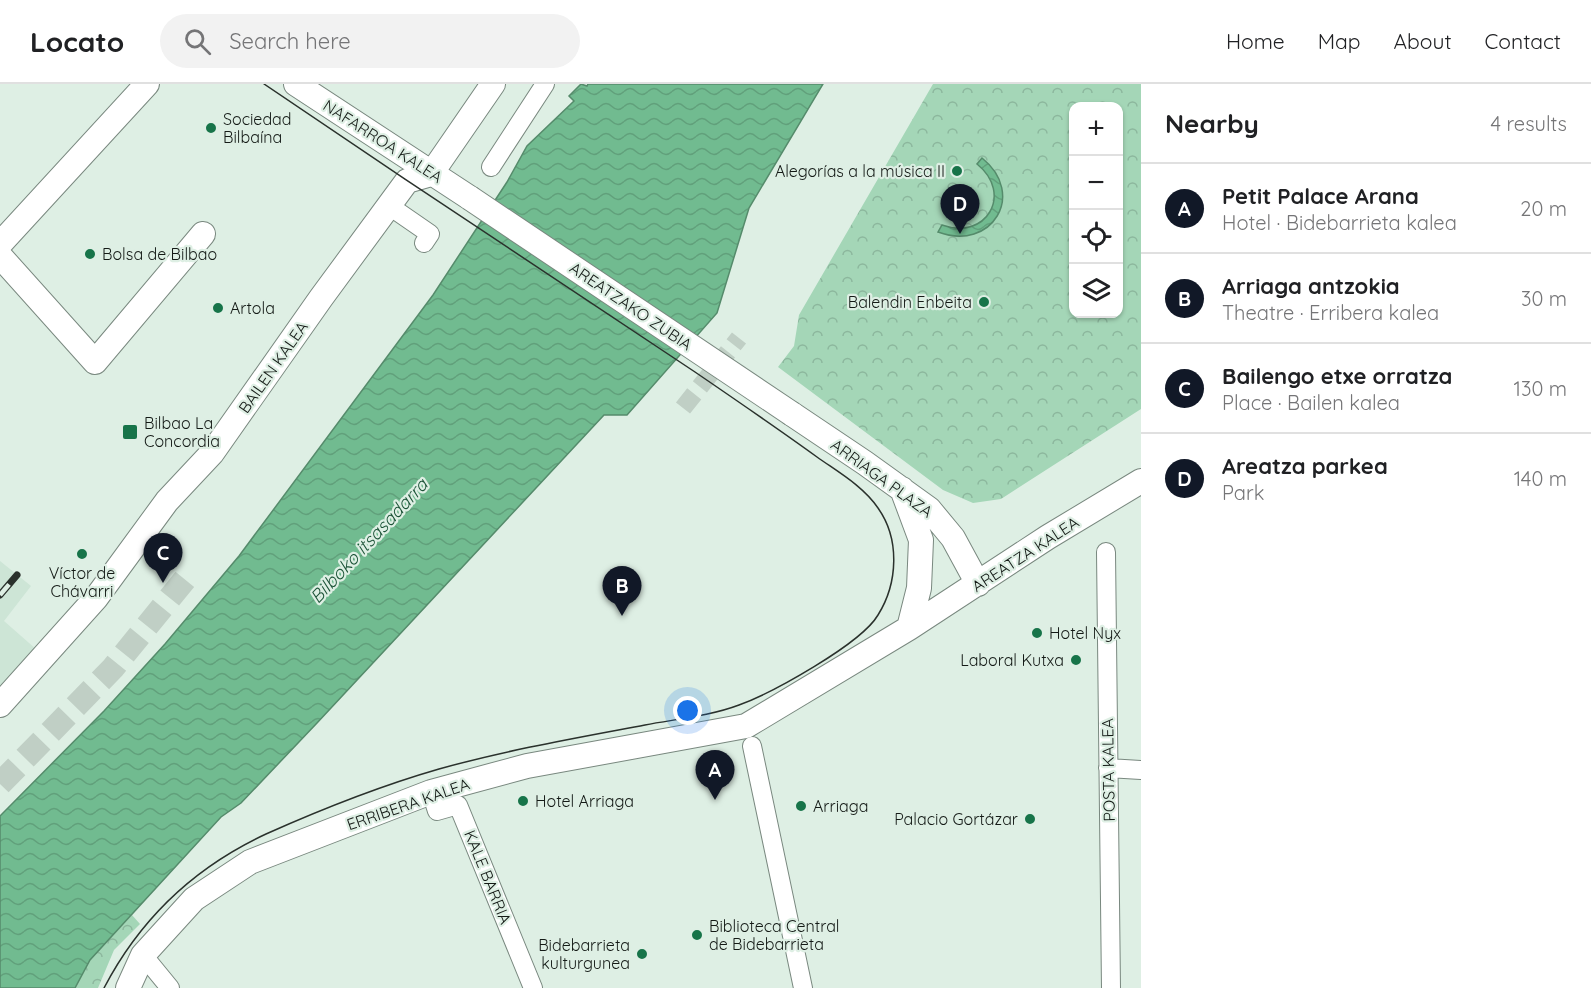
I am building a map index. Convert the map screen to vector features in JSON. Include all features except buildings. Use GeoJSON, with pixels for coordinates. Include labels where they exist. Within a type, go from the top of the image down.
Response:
{"type":"FeatureCollection","features":[{"type":"Feature","properties":{"kind":"street"},"geometry":{"type":"LineString","coordinates":[[0,244],[147,84]]}},
{"type":"Feature","properties":{"kind":"street","name":"NAFARROA KALEA"},"geometry":{"type":"LineString","coordinates":[[296,84],[470,198]]}},
{"type":"Feature","properties":{"kind":"street"},"geometry":{"type":"LineString","coordinates":[[431,174],[493,84]]}},
{"type":"Feature","properties":{"kind":"street"},"geometry":{"type":"LineString","coordinates":[[491,167],[545,84]]}},
{"type":"Feature","properties":{"kind":"street","name":"BAILEN KALEA"},"geometry":{"type":"LineString","coordinates":[[0,705],[96,598],[163,506],[212,453],[406,181],[431,174]]}},
{"type":"Feature","properties":{"kind":"street","name":"AREATZAKO ZUBIA"},"geometry":{"type":"LineString","coordinates":[[470,198],[792,414]]}},
{"type":"Feature","properties":{"kind":"street"},"geometry":{"type":"LineString","coordinates":[[388,206],[430,234],[424,243]]}},
{"type":"Feature","properties":{"kind":"street"},"geometry":{"type":"LineString","coordinates":[[0,256],[95,362],[203,234]]}},
{"type":"Feature","properties":{"kind":"street","name":"ARRIAGA PLAZA"},"geometry":{"type":"LineString","coordinates":[[792,414],[929,509],[953,538],[978,584]]}},
{"type":"Feature","properties":{"kind":"street","name":"AREATZA KALEA"},"geometry":{"type":"LineString","coordinates":[[749,736],[1048,537],[1141,481]]}},
{"type":"Feature","properties":{"kind":"street"},"geometry":{"type":"LineString","coordinates":[[902,489],[921,540],[920,588],[909,628]]}},
{"type":"Feature","properties":{"kind":"street","name":"POSTA KALEA"},"geometry":{"type":"LineString","coordinates":[[1106,552],[1111,988]]}},
{"type":"Feature","properties":{"kind":"street"},"geometry":{"type":"LineString","coordinates":[[749,736],[802,988]]}},
{"type":"Feature","properties":{"kind":"street","name":"ERRIBERA KALEA"},"geometry":{"type":"LineString","coordinates":[[128,988],[143,955],[194,899],[250,862],[431,792],[527,766],[749,736]]}},
{"type":"Feature","properties":{"kind":"street"},"geometry":{"type":"LineString","coordinates":[[1108,768],[1141,770]]}},
{"type":"Feature","properties":{"kind":"street","name":"KALE BARRIA"},"geometry":{"type":"LineString","coordinates":[[431,792],[437,811],[458,806],[533,988]]}},
{"type":"Feature","properties":{"kind":"street"},"geometry":{"type":"LineString","coordinates":[[143,955],[171,988]]}},
{"type":"Feature","properties":{"kind":"shaded area"},"geometry":{"type":"Polygon","coordinates":[[[0,561],[31,586],[4,621],[37,650],[0,691],[0,561]]]}},
{"type":"Feature","properties":{"kind":"green space"},"geometry":{"type":"Polygon","coordinates":[[[933,84],[1141,84],[1141,409],[1001,499],[973,503],[943,490],[778,367],[794,346],[799,315],[933,84]]]}},
{"type":"Feature","properties":{"kind":"green space"},"geometry":{"type":"Polygon","coordinates":[[[132,915],[140,924],[114,950],[98,988],[75,988],[90,960],[132,915]]]}},
{"type":"Feature","properties":{"kind":"water","name":"Bilboko itsasadarra"},"geometry":{"type":"Polygon","coordinates":[[[581,84],[587,86],[588,84],[823,84],[749,208],[717,313],[627,415],[604,415],[241,803],[221,817],[90,960],[75,988],[0,988],[0,816],[104,711],[165,644],[239,556],[433,295],[507,182],[527,146],[574,101],[569,96],[581,84]]]}},
{"type":"Feature","properties":{"kind":"water"},"geometry":{"type":"Polygon","coordinates":[[[982,158],[995,172],[1002,188],[1002,203],[997,216],[988,227],[974,234],[957,236],[938,232],[942,225],[958,228],[971,226],[982,221],[990,212],[994,201],[993,188],[988,176],[977,164],[982,158]]]}},
{"type":"Feature","properties":{"kind":"tunnel"},"geometry":{"type":"LineString","coordinates":[[683,408],[739,338]]}},
{"type":"Feature","properties":{"kind":"tunnel"},"geometry":{"type":"LineString","coordinates":[[0,784],[113,668],[190,573]]}},
{"type":"Feature","properties":{"kind":"tram line"},"geometry":{"type":"LineString","coordinates":[[104,988],[135,939],[172,897],[216,862],[240,847],[330,807],[439,769],[542,745],[705,715],[754,699],[793,679],[854,640],[878,615],[890,589],[893,575],[893,547],[885,520],[872,500],[850,480],[695,372],[264,84]]}},
{"type":"Feature","properties":{"kind":"railway"},"geometry":{"type":"LineString","coordinates":[[0,595],[17,575]]}},
{"type":"Feature","properties":{"kind":"place","name":"Sociedad Bilbaína"},"geometry":{"type":"Point","coordinates":[211,128]}},
{"type":"Feature","properties":{"kind":"place","name":"Alegorías a la música II"},"geometry":{"type":"Point","coordinates":[957,171]}},
{"type":"Feature","properties":{"kind":"place","name":"Areatza parkea"},"geometry":{"type":"Point","coordinates":[960,234]}},
{"type":"Feature","properties":{"kind":"place","name":"Bolsa de Bilbao"},"geometry":{"type":"Point","coordinates":[90,254]}},
{"type":"Feature","properties":{"kind":"place","name":"Balendin Enbeita"},"geometry":{"type":"Point","coordinates":[984,302]}},
{"type":"Feature","properties":{"kind":"place","name":"Artola"},"geometry":{"type":"Point","coordinates":[218,308]}},
{"type":"Feature","properties":{"kind":"place","name":"Bilbao La Concordia"},"geometry":{"type":"Point","coordinates":[130,432]}},
{"type":"Feature","properties":{"kind":"place","name":"Víctor de Chávarri"},"geometry":{"type":"Point","coordinates":[82,554]}},
{"type":"Feature","properties":{"kind":"place","name":"Bailengo etxe orratza"},"geometry":{"type":"Point","coordinates":[163,583]}},
{"type":"Feature","properties":{"kind":"place","name":"Arriaga antzokia"},"geometry":{"type":"Point","coordinates":[622,616]}},
{"type":"Feature","properties":{"kind":"place","name":"Hotel Nyx"},"geometry":{"type":"Point","coordinates":[1037,633]}},
{"type":"Feature","properties":{"kind":"place","name":"Laboral Kutxa"},"geometry":{"type":"Point","coordinates":[1076,660]}},
{"type":"Feature","properties":{"kind":"place","name":"Petit Palace Arana"},"geometry":{"type":"Point","coordinates":[715,800]}},
{"type":"Feature","properties":{"kind":"place","name":"Hotel Arriaga"},"geometry":{"type":"Point","coordinates":[523,801]}},
{"type":"Feature","properties":{"kind":"place","name":"Arriaga"},"geometry":{"type":"Point","coordinates":[801,806]}},
{"type":"Feature","properties":{"kind":"place","name":"Palacio Gortázar"},"geometry":{"type":"Point","coordinates":[1030,819]}},
{"type":"Feature","properties":{"kind":"place","name":"Biblioteca Central de Bidebarrieta"},"geometry":{"type":"Point","coordinates":[697,935]}},
{"type":"Feature","properties":{"kind":"place","name":"Bidebarrieta kulturgunea"},"geometry":{"type":"Point","coordinates":[642,954]}}]}
